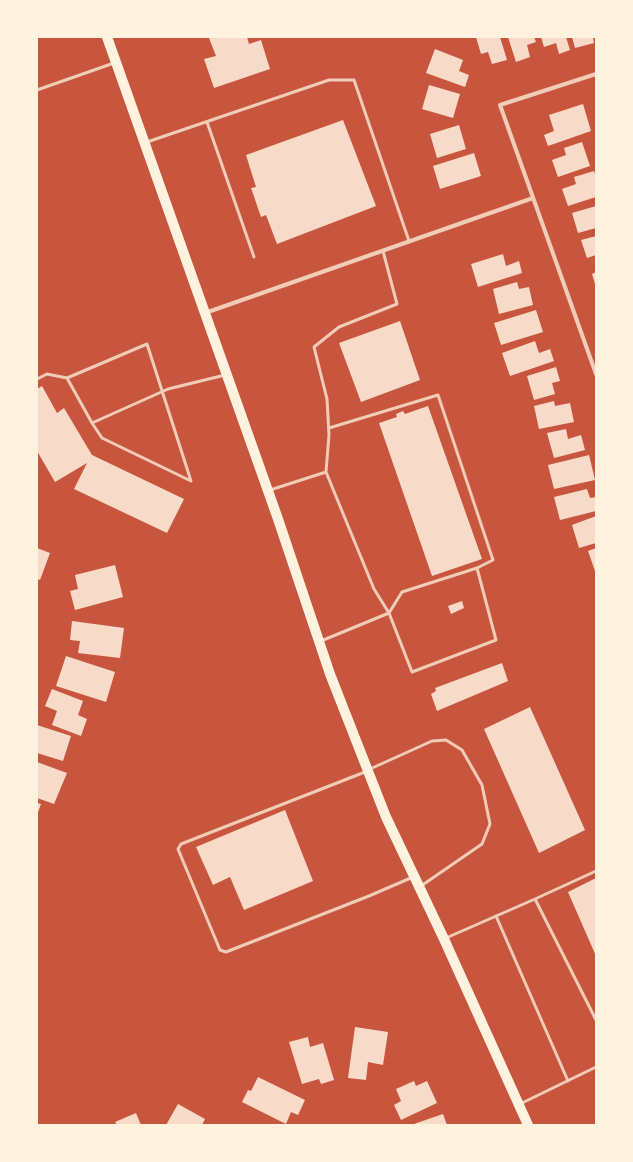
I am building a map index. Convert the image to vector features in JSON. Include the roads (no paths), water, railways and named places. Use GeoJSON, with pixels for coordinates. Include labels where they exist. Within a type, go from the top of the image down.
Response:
{"type":"FeatureCollection","features":[{"type":"Feature","properties":{"kind":"main road"},"geometry":{"type":"LineString","coordinates":[[107,37],[268,490],[330,674],[386,816],[444,939],[528,1125]]}},
{"type":"Feature","properties":{"kind":"street"},"geometry":{"type":"LineString","coordinates":[[596,74],[500,105],[596,374]]}},
{"type":"Feature","properties":{"kind":"street"},"geometry":{"type":"LineString","coordinates":[[205,313],[533,198]]}},
{"type":"Feature","properties":{"kind":"lane"},"geometry":{"type":"LineString","coordinates":[[37,90],[116,62]]}},
{"type":"Feature","properties":{"kind":"lane"},"geometry":{"type":"LineString","coordinates":[[145,143],[330,80],[354,80],[409,241]]}},
{"type":"Feature","properties":{"kind":"lane"},"geometry":{"type":"LineString","coordinates":[[207,122],[254,257]]}},
{"type":"Feature","properties":{"kind":"lane"},"geometry":{"type":"LineString","coordinates":[[383,251],[397,304],[339,327],[314,347],[327,399],[329,428],[326,472],[374,590],[389,613],[412,672],[496,640],[477,568]]}},
{"type":"Feature","properties":{"kind":"lane"},"geometry":{"type":"LineString","coordinates":[[37,379],[47,374],[67,378],[147,344],[191,481],[102,438],[67,378]]}},
{"type":"Feature","properties":{"kind":"lane"},"geometry":{"type":"LineString","coordinates":[[92,423],[168,389],[227,375]]}},
{"type":"Feature","properties":{"kind":"lane"},"geometry":{"type":"LineString","coordinates":[[320,641],[389,613],[402,592],[477,568],[493,560],[438,395],[329,428]]}},
{"type":"Feature","properties":{"kind":"lane"},"geometry":{"type":"LineString","coordinates":[[268,490],[326,472]]}},
{"type":"Feature","properties":{"kind":"lane"},"geometry":{"type":"LineString","coordinates":[[414,877],[226,952],[220,950],[178,849],[181,844],[368,770],[432,741],[446,740],[462,750],[482,785],[490,824],[482,844],[420,887]]}},
{"type":"Feature","properties":{"kind":"lane"},"geometry":{"type":"LineString","coordinates":[[444,939],[596,871]]}},
{"type":"Feature","properties":{"kind":"lane"},"geometry":{"type":"LineString","coordinates":[[535,899],[596,1020]]}},
{"type":"Feature","properties":{"kind":"lane"},"geometry":{"type":"LineString","coordinates":[[496,916],[568,1081]]}},
{"type":"Feature","properties":{"kind":"lane"},"geometry":{"type":"LineString","coordinates":[[519,1105],[596,1067]]}}]}
